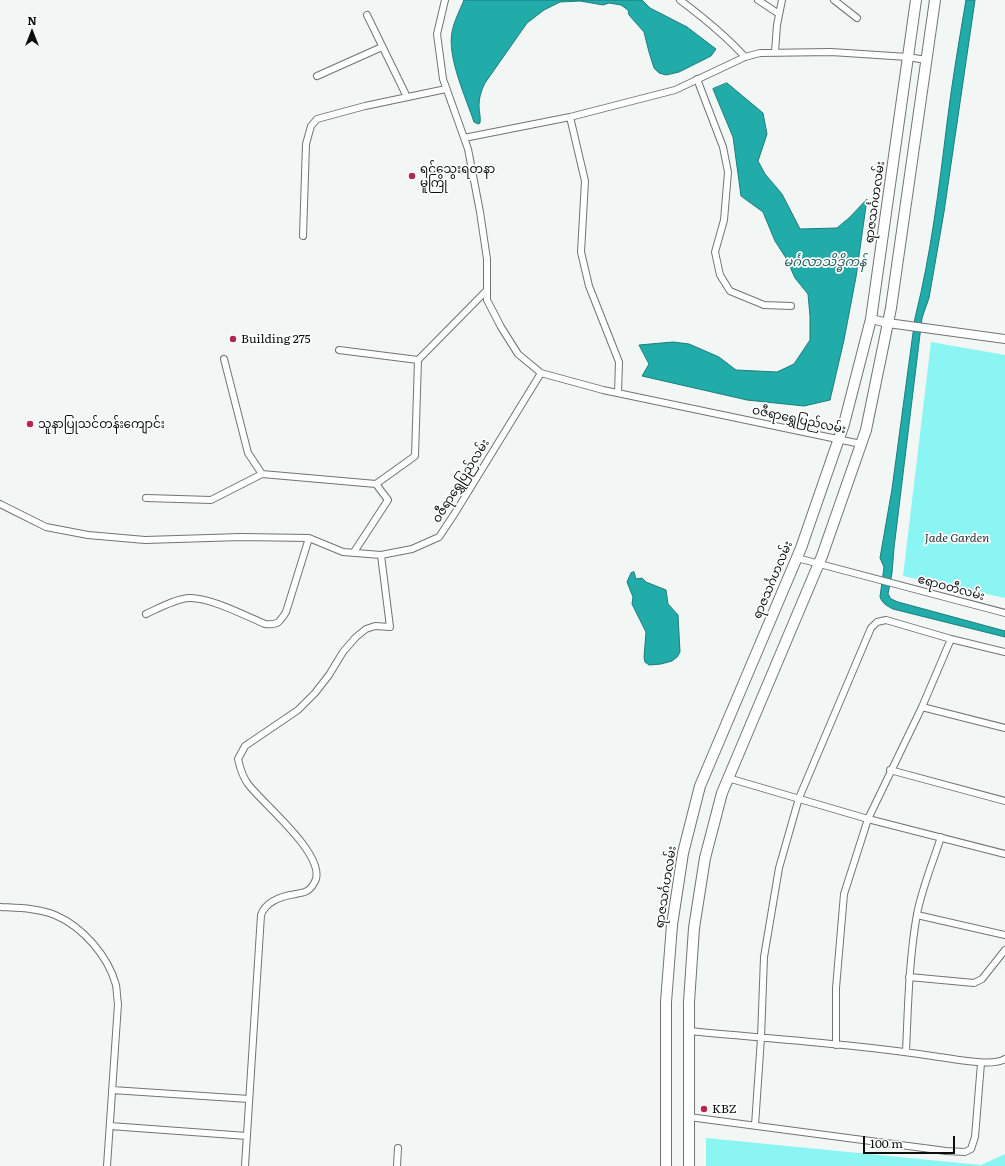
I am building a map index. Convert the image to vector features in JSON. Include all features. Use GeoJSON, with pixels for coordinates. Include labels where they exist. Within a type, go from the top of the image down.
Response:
{"type":"FeatureCollection","features":[{"type":"Feature","properties":{"kind":"main road","name":"ရာဇသင်္ဂဟလမ်း"},"geometry":{"type":"LineString","coordinates":[[666,1166],[666,1002],[672,925],[683,853],[700,786],[797,558],[844,424],[871,319],[916,0]]}},
{"type":"Feature","properties":{"kind":"main road"},"geometry":{"type":"LineString","coordinates":[[689,1166],[689,1002],[694,928],[704,865],[722,793],[819,564],[866,430],[888,323],[935,0]]}},
{"type":"Feature","properties":{"kind":"street"},"geometry":{"type":"LineString","coordinates":[[445,0],[438,34],[443,79],[468,149],[487,259],[487,300],[501,327],[518,354],[541,373]]}},
{"type":"Feature","properties":{"kind":"street"},"geometry":{"type":"LineString","coordinates":[[680,0],[726,37],[745,57]]}},
{"type":"Feature","properties":{"kind":"street"},"geometry":{"type":"LineString","coordinates":[[758,0],[779,14]]}},
{"type":"Feature","properties":{"kind":"street"},"geometry":{"type":"LineString","coordinates":[[775,52],[777,25],[782,0]]}},
{"type":"Feature","properties":{"kind":"street"},"geometry":{"type":"LineString","coordinates":[[834,0],[857,18]]}},
{"type":"Feature","properties":{"kind":"street"},"geometry":{"type":"LineString","coordinates":[[367,15],[407,97]]}},
{"type":"Feature","properties":{"kind":"street"},"geometry":{"type":"LineString","coordinates":[[317,76],[382,47]]}},
{"type":"Feature","properties":{"kind":"street"},"geometry":{"type":"LineString","coordinates":[[464,138],[570,117],[675,90],[745,57],[760,53],[831,52],[908,57],[926,60]]}},
{"type":"Feature","properties":{"kind":"street"},"geometry":{"type":"LineString","coordinates":[[697,79],[723,147],[728,172],[724,220],[715,252],[720,274],[730,291],[764,305],[791,306]]}},
{"type":"Feature","properties":{"kind":"street"},"geometry":{"type":"LineString","coordinates":[[303,236],[306,144],[311,126],[317,119],[365,106],[446,89]]}},
{"type":"Feature","properties":{"kind":"street"},"geometry":{"type":"LineString","coordinates":[[570,117],[585,181],[581,252],[589,286],[619,362],[618,393]]}},
{"type":"Feature","properties":{"kind":"street"},"geometry":{"type":"LineString","coordinates":[[146,498],[211,500],[262,474],[376,484],[415,456],[418,360],[487,290]]}},
{"type":"Feature","properties":{"kind":"street"},"geometry":{"type":"LineString","coordinates":[[871,319],[888,323],[1005,339]]}},
{"type":"Feature","properties":{"kind":"street"},"geometry":{"type":"LineString","coordinates":[[339,350],[418,360]]}},
{"type":"Feature","properties":{"kind":"street"},"geometry":{"type":"LineString","coordinates":[[224,359],[248,453],[262,474]]}},
{"type":"Feature","properties":{"kind":"street","name":"ဝဇီရာရွှေပြည်လမ်း"},"geometry":{"type":"LineString","coordinates":[[0,504],[46,527],[88,535],[145,540],[241,537],[309,538],[343,552],[381,555],[412,550],[438,537],[455,514],[541,373],[618,393],[861,444]]}},
{"type":"Feature","properties":{"kind":"street"},"geometry":{"type":"LineString","coordinates":[[354,552],[388,500],[376,484]]}},
{"type":"Feature","properties":{"kind":"street"},"geometry":{"type":"LineString","coordinates":[[146,614],[179,600],[190,598],[212,602],[265,624],[273,625],[279,622],[286,612],[309,538]]}},
{"type":"Feature","properties":{"kind":"street"},"geometry":{"type":"LineString","coordinates":[[245,1166],[261,914],[264,908],[272,901],[287,895],[306,892],[313,886],[316,876],[315,866],[306,850],[292,831],[247,783],[241,770],[238,758],[245,746],[298,710],[315,693],[329,675],[343,652],[356,637],[366,629],[375,626],[390,627],[381,555]]}},
{"type":"Feature","properties":{"kind":"street"},"geometry":{"type":"LineString","coordinates":[[797,558],[819,564]]}},
{"type":"Feature","properties":{"kind":"street","name":"ဧရာဝတီလမ်း"},"geometry":{"type":"LineString","coordinates":[[819,564],[1005,613]]}},
{"type":"Feature","properties":{"kind":"street"},"geometry":{"type":"LineString","coordinates":[[755,1125],[761,1038],[764,957],[778,868],[799,798],[871,628],[877,622],[886,620],[951,639],[1005,652]]}},
{"type":"Feature","properties":{"kind":"street"},"geometry":{"type":"LineString","coordinates":[[836,1045],[836,988],[844,894],[868,819],[890,770],[922,707],[951,639]]}},
{"type":"Feature","properties":{"kind":"street"},"geometry":{"type":"LineString","coordinates":[[922,707],[1005,728]]}},
{"type":"Feature","properties":{"kind":"street"},"geometry":{"type":"LineString","coordinates":[[890,770],[1005,801]]}},
{"type":"Feature","properties":{"kind":"street"},"geometry":{"type":"LineString","coordinates":[[728,778],[868,819],[1005,854]]}},
{"type":"Feature","properties":{"kind":"street"},"geometry":{"type":"LineString","coordinates":[[906,1052],[909,977],[917,915],[941,837]]}},
{"type":"Feature","properties":{"kind":"street"},"geometry":{"type":"LineString","coordinates":[[0,907],[25,908],[55,915],[76,927],[95,946],[108,964],[116,986],[118,1004],[107,1166]]}},
{"type":"Feature","properties":{"kind":"street"},"geometry":{"type":"LineString","coordinates":[[917,915],[1005,935]]}},
{"type":"Feature","properties":{"kind":"street"},"geometry":{"type":"LineString","coordinates":[[909,977],[974,983],[982,979],[1005,950]]}},
{"type":"Feature","properties":{"kind":"street"},"geometry":{"type":"LineString","coordinates":[[689,1031],[906,1052],[981,1063],[1001,1062],[1005,1060]]}},
{"type":"Feature","properties":{"kind":"street"},"geometry":{"type":"LineString","coordinates":[[689,1117],[946,1151],[964,1152],[971,1149],[975,1137],[981,1063]]}},
{"type":"Feature","properties":{"kind":"street"},"geometry":{"type":"LineString","coordinates":[[112,1090],[249,1099]]}},
{"type":"Feature","properties":{"kind":"street"},"geometry":{"type":"LineString","coordinates":[[110,1126],[247,1136]]}},
{"type":"Feature","properties":{"kind":"street"},"geometry":{"type":"LineString","coordinates":[[397,1166],[398,1148]]}},
{"type":"Feature","properties":{"kind":"green space","name":"Jade Garden"},"geometry":{"type":"Polygon","coordinates":[[[931,342],[1005,355],[1005,598],[903,576],[931,342]]]}},
{"type":"Feature","properties":{"kind":"green space"},"geometry":{"type":"Polygon","coordinates":[[[706,1138],[981,1165],[1005,1154],[1005,1166],[706,1166],[706,1138]]]}},
{"type":"Feature","properties":{"kind":"water"},"geometry":{"type":"Polygon","coordinates":[[[464,0],[642,0],[650,8],[687,27],[716,49],[711,56],[679,72],[666,75],[659,73],[654,68],[644,32],[629,15],[628,10],[621,5],[609,3],[603,5],[580,1],[560,2],[544,10],[527,23],[485,83],[480,97],[480,123],[478,124],[474,122],[458,77],[452,53],[452,32],[464,0]]]}},
{"type":"Feature","properties":{"kind":"water"},"geometry":{"type":"Polygon","coordinates":[[[966,0],[975,0],[944,212],[929,298],[922,318],[892,573],[888,594],[891,599],[898,602],[1005,631],[1005,637],[893,609],[885,604],[880,597],[884,567],[880,558],[892,489],[915,318],[926,270],[934,221],[951,92],[966,0]]]}},
{"type":"Feature","properties":{"kind":"water","name":"မင်္ဂလာသိဒ္ဓိကန်"},"geometry":{"type":"Polygon","coordinates":[[[727,83],[763,113],[767,134],[758,161],[765,174],[782,194],[800,229],[837,228],[867,199],[856,277],[844,340],[830,400],[804,406],[747,400],[642,376],[649,364],[639,345],[673,342],[689,344],[719,357],[736,370],[777,372],[794,364],[810,340],[808,294],[795,278],[786,258],[775,241],[763,212],[741,196],[733,137],[713,89],[727,83]]]}},
{"type":"Feature","properties":{"kind":"water"},"geometry":{"type":"Polygon","coordinates":[[[634,572],[636,579],[642,578],[646,582],[666,590],[668,604],[678,615],[680,652],[672,661],[649,665],[645,662],[646,632],[632,604],[633,597],[627,582],[631,573],[634,572]]]}},
{"type":"Feature","properties":{"kind":"place","name":"ရင်သွေးရတနာ မူကြို"},"geometry":{"type":"Point","coordinates":[412,176]}},
{"type":"Feature","properties":{"kind":"place","name":"Building 275"},"geometry":{"type":"Point","coordinates":[233,339]}},
{"type":"Feature","properties":{"kind":"place","name":"သူနာပြုသင်တန်းကျောင်း"},"geometry":{"type":"Point","coordinates":[30,424]}},
{"type":"Feature","properties":{"kind":"place","name":"KBZ"},"geometry":{"type":"Point","coordinates":[704,1109]}}]}
